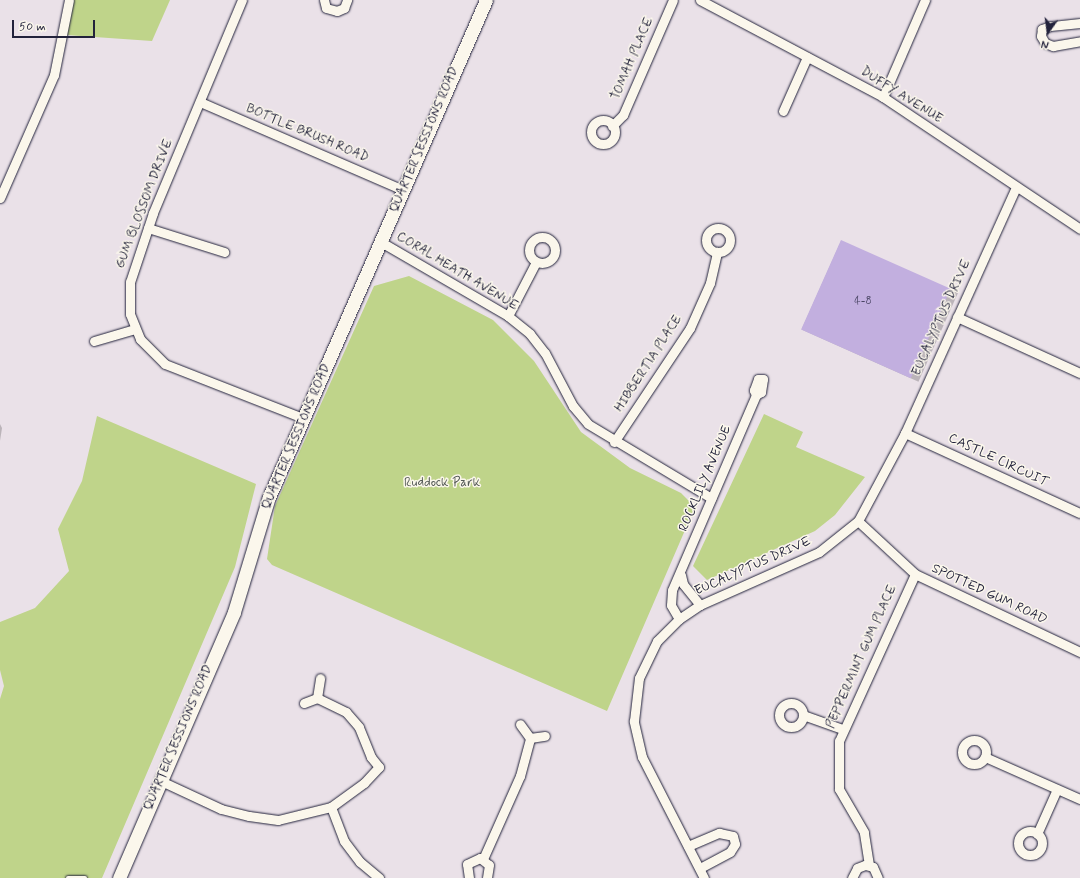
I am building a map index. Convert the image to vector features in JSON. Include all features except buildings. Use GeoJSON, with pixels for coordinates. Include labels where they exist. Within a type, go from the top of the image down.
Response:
{"type":"FeatureCollection","features":[{"type":"Feature","properties":{"kind":"main road","name":"QUARTER SESSIONS ROAD"},"geometry":{"type":"LineString","coordinates":[[119,878],[236,605],[270,497],[303,418],[486,0]]}},
{"type":"Feature","properties":{"kind":"street"},"geometry":{"type":"LineString","coordinates":[[0,198],[54,75],[69,0]]}},
{"type":"Feature","properties":{"kind":"street","name":"GUM BLOSSOM DRIVE"},"geometry":{"type":"LineString","coordinates":[[242,0],[148,228],[130,282],[128,301],[135,329],[147,348],[165,364],[303,418]]}},
{"type":"Feature","properties":{"kind":"street"},"geometry":{"type":"LineString","coordinates":[[324,0],[326,8],[337,12],[344,8],[347,0]]}},
{"type":"Feature","properties":{"kind":"street","name":"TOMAH PLACE"},"geometry":{"type":"LineString","coordinates":[[612,126],[623,115],[672,0]]}},
{"type":"Feature","properties":{"kind":"street","name":"DUFFY AVENUE"},"geometry":{"type":"LineString","coordinates":[[700,0],[883,97],[1080,229]]}},
{"type":"Feature","properties":{"kind":"street"},"geometry":{"type":"LineString","coordinates":[[883,97],[925,0]]}},
{"type":"Feature","properties":{"kind":"street"},"geometry":{"type":"LineString","coordinates":[[1080,23],[1050,26],[1042,29],[1041,36],[1045,43],[1053,46],[1080,41]]}},
{"type":"Feature","properties":{"kind":"street"},"geometry":{"type":"LineString","coordinates":[[783,111],[807,57]]}},
{"type":"Feature","properties":{"kind":"street","name":"BOTTLE BRUSH ROAD"},"geometry":{"type":"LineString","coordinates":[[200,102],[403,190]]}},
{"type":"Feature","properties":{"kind":"street","name":"EUCALYPTUS DRIVE"},"geometry":{"type":"LineString","coordinates":[[704,878],[642,757],[634,721],[639,678],[657,641],[679,619],[700,605],[819,552],[858,521],[905,433],[1016,187]]}},
{"type":"Feature","properties":{"kind":"street"},"geometry":{"type":"LineString","coordinates":[[148,228],[224,252]]}},
{"type":"Feature","properties":{"kind":"street","name":"CORAL HEATH AVENUE"},"geometry":{"type":"LineString","coordinates":[[381,242],[508,316],[530,334],[545,353],[580,415],[614,442],[711,498]]}},
{"type":"Feature","properties":{"kind":"street","name":"HIBBERTIA PLACE"},"geometry":{"type":"LineString","coordinates":[[614,442],[690,328],[710,283],[717,252]]}},
{"type":"Feature","properties":{"kind":"street"},"geometry":{"type":"LineString","coordinates":[[508,316],[536,262]]}},
{"type":"Feature","properties":{"kind":"street"},"geometry":{"type":"LineString","coordinates":[[957,317],[1080,373]]}},
{"type":"Feature","properties":{"kind":"street"},"geometry":{"type":"LineString","coordinates":[[94,341],[135,329]]}},
{"type":"Feature","properties":{"kind":"street","name":"ROCKLILY AVENUE"},"geometry":{"type":"LineString","coordinates":[[679,619],[670,599],[711,498],[756,394]]}},
{"type":"Feature","properties":{"kind":"street","name":"CASTLE CIRCUIT"},"geometry":{"type":"LineString","coordinates":[[905,433],[1080,512]]}},
{"type":"Feature","properties":{"kind":"street","name":"SPOTTED GUM ROAD"},"geometry":{"type":"LineString","coordinates":[[858,521],[914,574],[1080,652]]}},
{"type":"Feature","properties":{"kind":"street","name":"PEPPERMINT GUM PLACE"},"geometry":{"type":"LineString","coordinates":[[878,878],[869,865],[864,832],[843,798],[837,777],[842,729],[914,574]]}},
{"type":"Feature","properties":{"kind":"street"},"geometry":{"type":"LineString","coordinates":[[681,575],[683,584],[700,605]]}},
{"type":"Feature","properties":{"kind":"street"},"geometry":{"type":"LineString","coordinates":[[317,698],[320,678]]}},
{"type":"Feature","properties":{"kind":"street"},"geometry":{"type":"LineString","coordinates":[[161,781],[221,809],[249,816],[278,820],[331,808],[364,783],[379,767],[353,718],[317,698],[304,702]]}},
{"type":"Feature","properties":{"kind":"street"},"geometry":{"type":"LineString","coordinates":[[803,715],[842,729]]}},
{"type":"Feature","properties":{"kind":"street"},"geometry":{"type":"LineString","coordinates":[[520,724],[530,738]]}},
{"type":"Feature","properties":{"kind":"street"},"geometry":{"type":"LineString","coordinates":[[530,738],[545,736]]}},
{"type":"Feature","properties":{"kind":"street"},"geometry":{"type":"LineString","coordinates":[[483,859],[515,791],[530,738]]}},
{"type":"Feature","properties":{"kind":"street"},"geometry":{"type":"LineString","coordinates":[[985,756],[1080,799]]}},
{"type":"Feature","properties":{"kind":"street"},"geometry":{"type":"LineString","coordinates":[[1037,834],[1057,789]]}},
{"type":"Feature","properties":{"kind":"street"},"geometry":{"type":"LineString","coordinates":[[331,808],[344,841],[360,862],[379,878]]}},
{"type":"Feature","properties":{"kind":"street"},"geometry":{"type":"LineString","coordinates":[[688,846],[719,834],[734,836],[735,844],[730,852],[700,868]]}},
{"type":"Feature","properties":{"kind":"street"},"geometry":{"type":"LineString","coordinates":[[465,877],[470,861],[483,859]]}},
{"type":"Feature","properties":{"kind":"street"},"geometry":{"type":"LineString","coordinates":[[483,859],[490,869],[487,878]]}},
{"type":"Feature","properties":{"kind":"street"},"geometry":{"type":"LineString","coordinates":[[852,878],[857,868],[869,865]]}},
{"type":"Feature","properties":{"kind":"lane"},"geometry":{"type":"LineString","coordinates":[[68,878],[85,878]]}},
{"type":"Feature","properties":{"kind":"green space"},"geometry":{"type":"Polygon","coordinates":[[[72,0],[170,0],[152,41],[66,35],[72,0]]]}},
{"type":"Feature","properties":{"kind":"green space","name":"Ruddock Park"},"geometry":{"type":"Polygon","coordinates":[[[409,276],[493,320],[534,361],[581,432],[630,468],[681,493],[695,507],[607,711],[272,565],[267,559],[275,506],[374,286],[409,276]]]}},
{"type":"Feature","properties":{"kind":"green space"},"geometry":{"type":"Polygon","coordinates":[[[764,414],[803,432],[796,447],[865,477],[835,515],[815,531],[707,580],[693,566],[764,414]]]}},
{"type":"Feature","properties":{"kind":"green space"},"geometry":{"type":"Polygon","coordinates":[[[97,416],[256,484],[235,567],[102,878],[0,878],[0,699],[4,686],[0,670],[0,622],[35,608],[69,571],[58,529],[82,481],[97,416]]]}}]}
